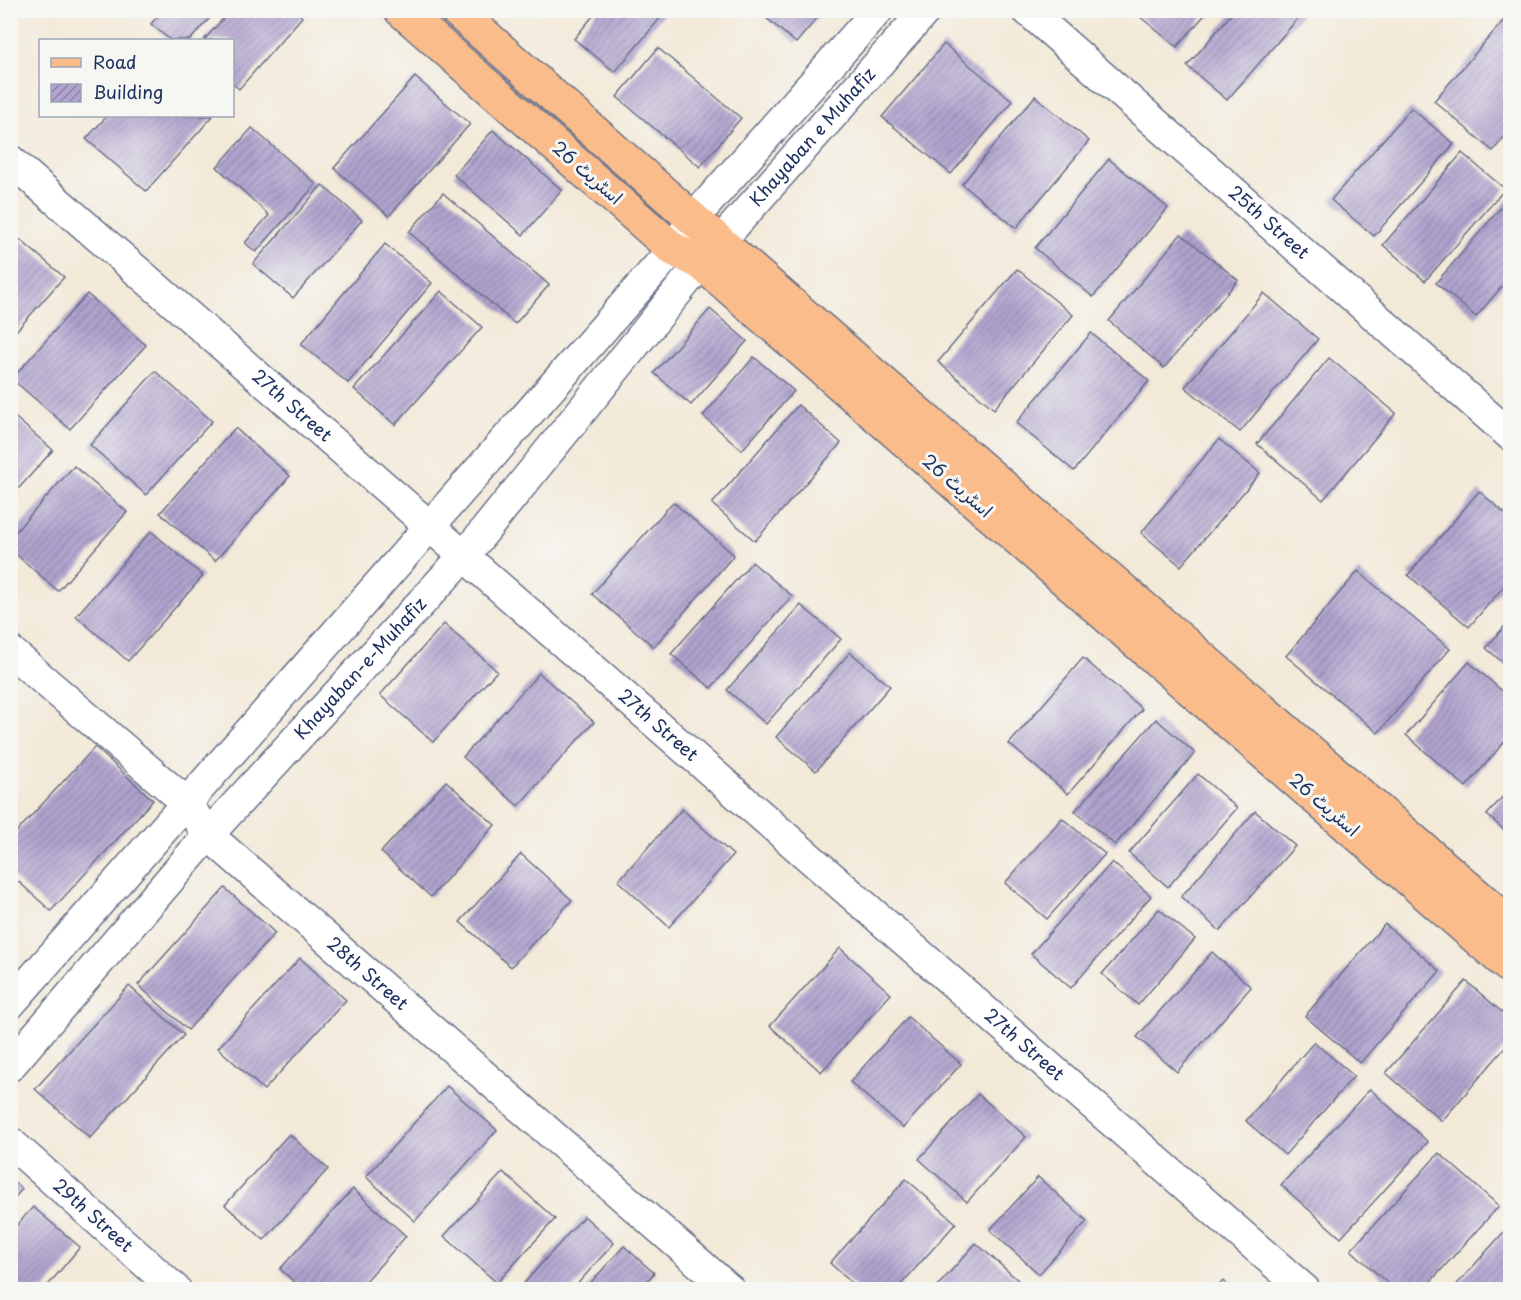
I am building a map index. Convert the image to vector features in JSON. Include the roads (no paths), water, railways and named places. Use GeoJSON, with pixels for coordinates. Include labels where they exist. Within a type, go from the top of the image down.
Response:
{"type":"FeatureCollection","features":[{"type":"Feature","properties":{"kind":"main road","name":"اسٹریٹ 26"},"geometry":{"type":"LineString","coordinates":[[401,10],[698,251],[1510,924]]}},
{"type":"Feature","properties":{"kind":"main road","name":"اسٹریٹ 26"},"geometry":{"type":"LineString","coordinates":[[456,10],[693,219],[698,251],[1510,967]]}},
{"type":"Feature","properties":{"kind":"street","name":"Khayaban e Muhafiz"},"geometry":{"type":"LineString","coordinates":[[693,219],[878,10]]}},
{"type":"Feature","properties":{"kind":"street","name":"Khayaban e Muhafiz"},"geometry":{"type":"LineString","coordinates":[[698,251],[926,10]]}},
{"type":"Feature","properties":{"kind":"street","name":"25th Street"},"geometry":{"type":"LineString","coordinates":[[1027,10],[1510,435]]}},
{"type":"Feature","properties":{"kind":"street","name":"27th Street"},"geometry":{"type":"LineString","coordinates":[[10,160],[1305,1290]]}},
{"type":"Feature","properties":{"kind":"street"},"geometry":{"type":"LineString","coordinates":[[10,1004],[431,525],[698,251]]}},
{"type":"Feature","properties":{"kind":"street","name":"Khayaban-e-Muhafiz"},"geometry":{"type":"LineString","coordinates":[[10,1066],[208,835],[465,555],[698,251]]}},
{"type":"Feature","properties":{"kind":"street","name":"28th Street"},"geometry":{"type":"LineString","coordinates":[[10,651],[187,803],[208,835],[730,1290]]}},
{"type":"Feature","properties":{"kind":"street","name":"29th Street"},"geometry":{"type":"LineString","coordinates":[[10,1142],[176,1290]]}}]}
